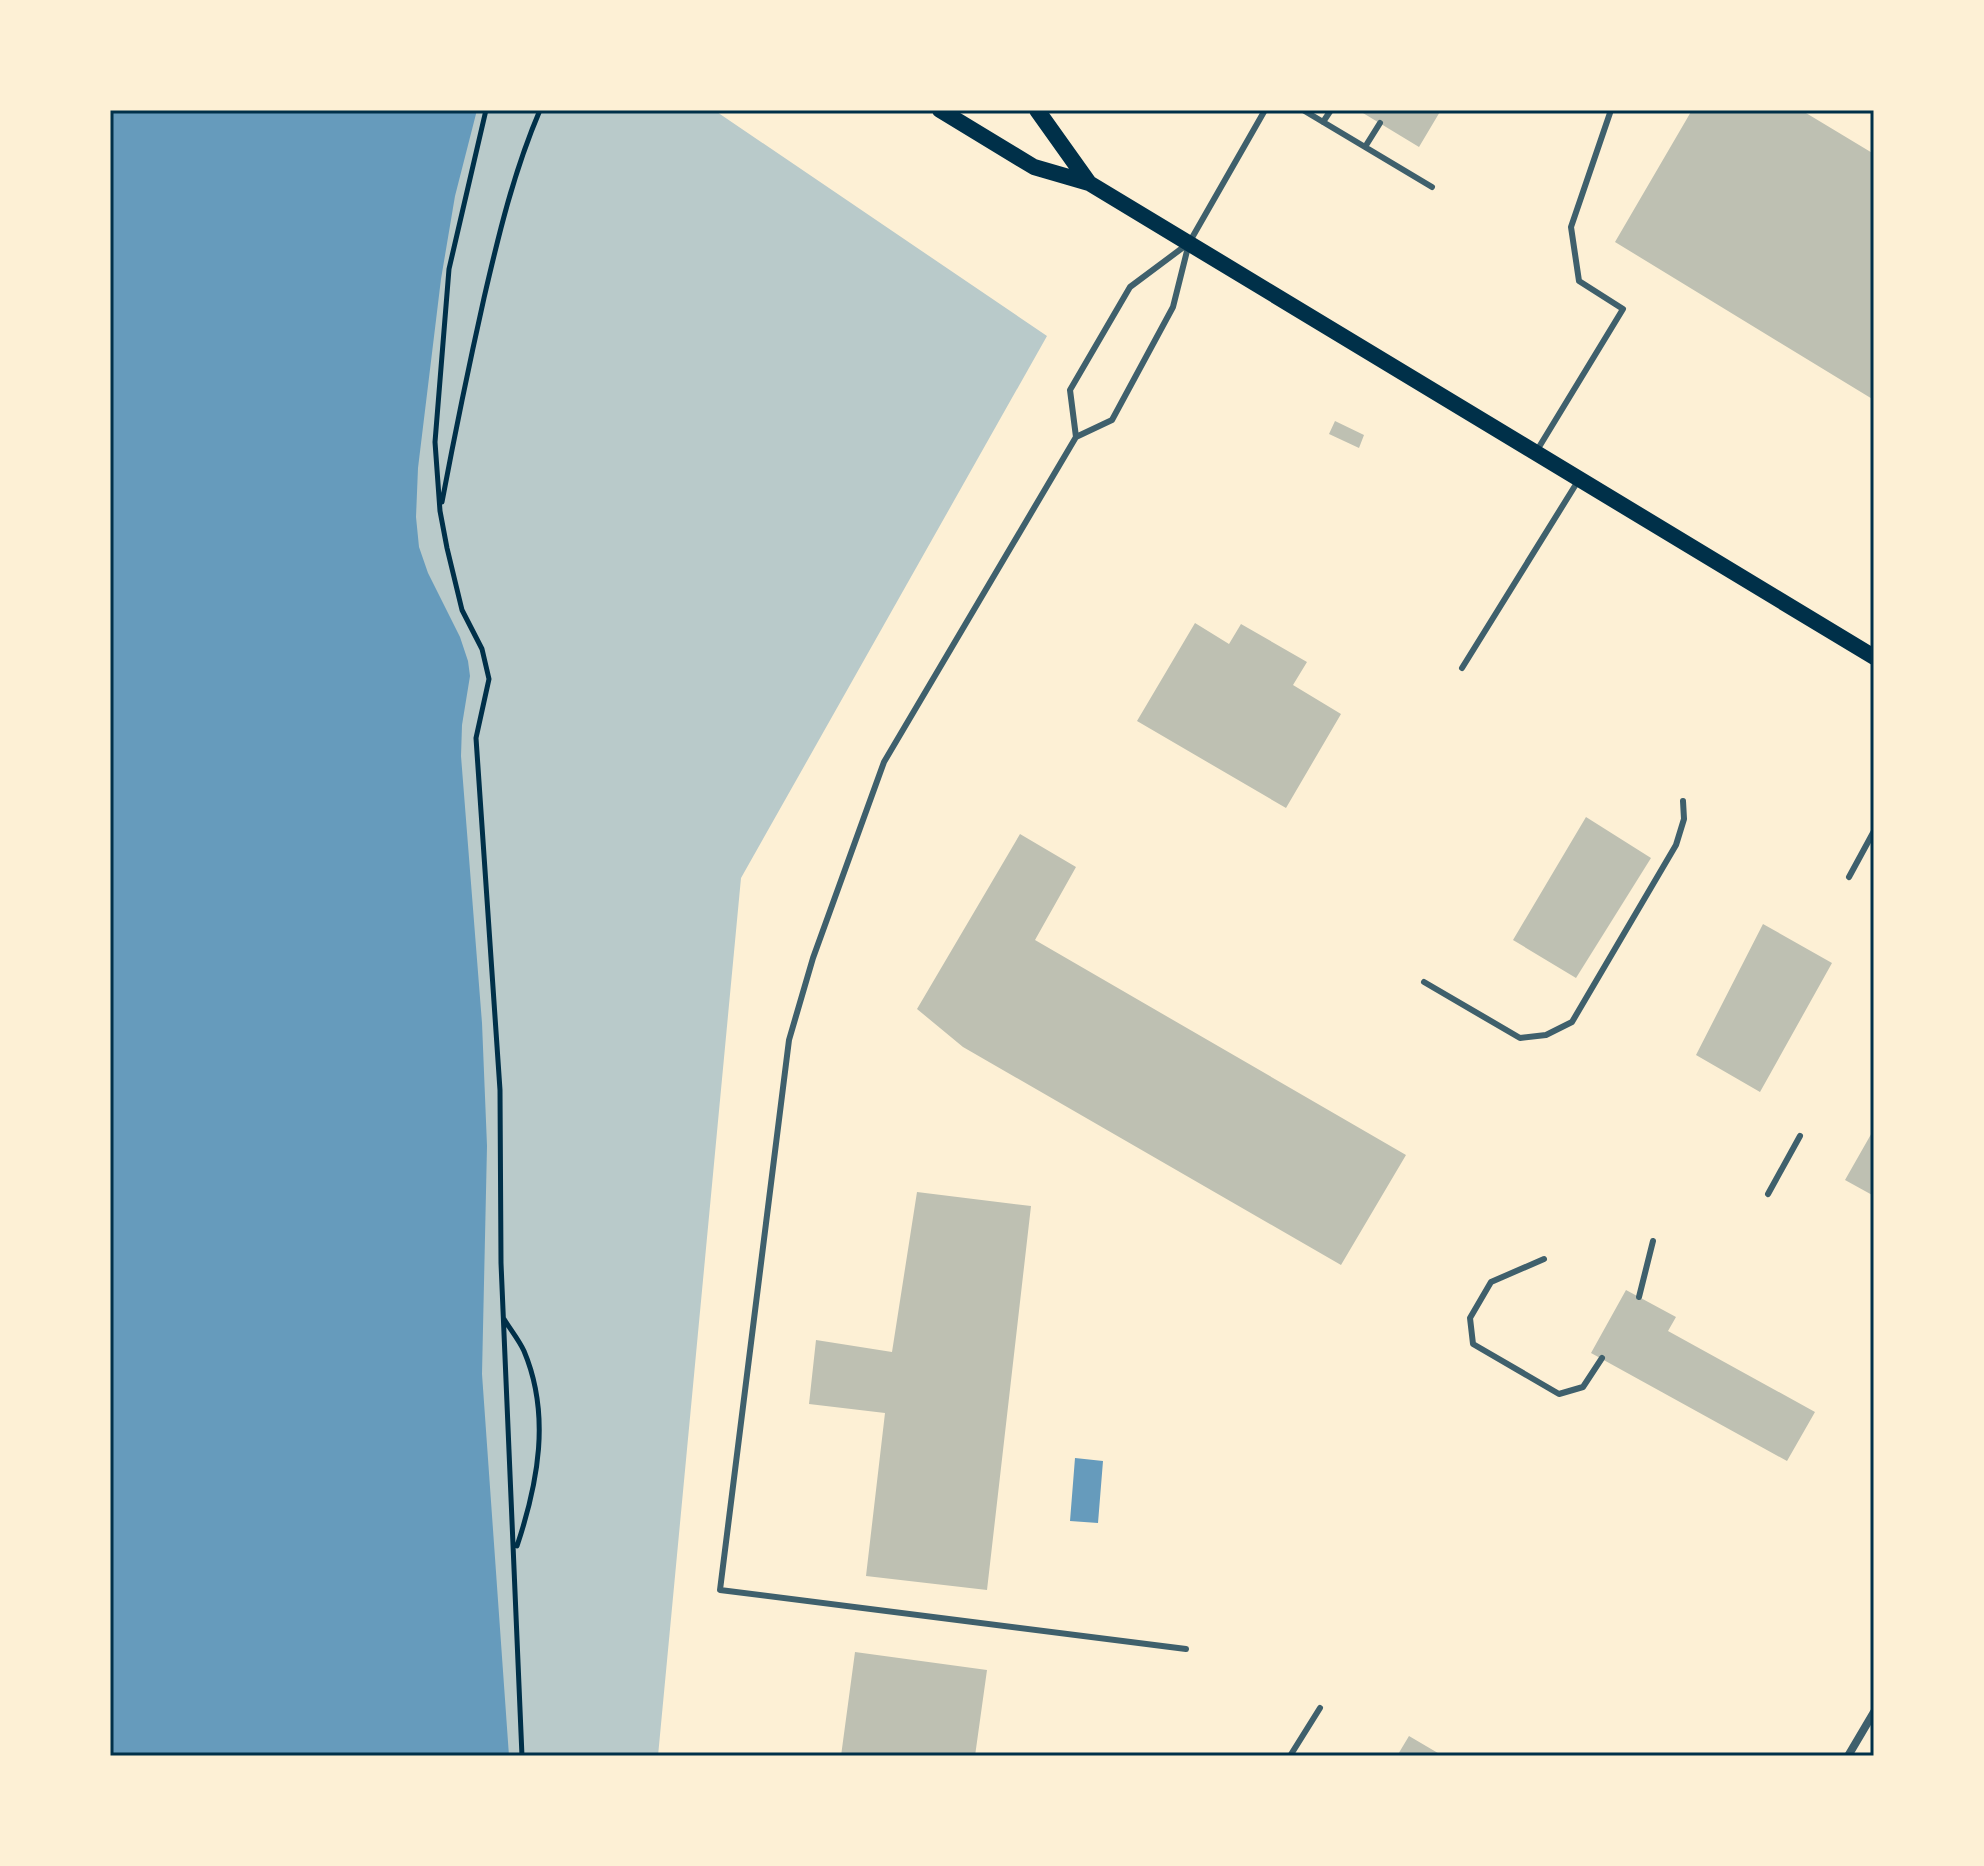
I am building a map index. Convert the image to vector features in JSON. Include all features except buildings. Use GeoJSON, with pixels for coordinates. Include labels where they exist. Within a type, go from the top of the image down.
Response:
{"type":"FeatureCollection","features":[{"type":"Feature","properties":{"kind":"main road"},"geometry":{"type":"LineString","coordinates":[[940,110],[1034,167],[1089,183],[1874,657]]}},
{"type":"Feature","properties":{"kind":"main road"},"geometry":{"type":"LineString","coordinates":[[1037,110],[1089,183]]}},
{"type":"Feature","properties":{"kind":"street"},"geometry":{"type":"LineString","coordinates":[[1848,1756],[1874,1712]]}},
{"type":"Feature","properties":{"kind":"lane"},"geometry":{"type":"LineString","coordinates":[[1186,1649],[720,1590],[789,1040],[813,958],[884,762],[1076,437],[1112,420],[1173,307],[1189,243],[1265,110]]}},
{"type":"Feature","properties":{"kind":"lane"},"geometry":{"type":"LineString","coordinates":[[1303,110],[1432,187]]}},
{"type":"Feature","properties":{"kind":"lane"},"geometry":{"type":"LineString","coordinates":[[1323,122],[1331,110]]}},
{"type":"Feature","properties":{"kind":"lane"},"geometry":{"type":"LineString","coordinates":[[1536,452],[1623,309],[1579,281],[1571,227],[1611,110]]}},
{"type":"Feature","properties":{"kind":"lane"},"geometry":{"type":"LineString","coordinates":[[1365,147],[1380,123]]}},
{"type":"Feature","properties":{"kind":"lane"},"geometry":{"type":"LineString","coordinates":[[1076,437],[1070,390],[1130,287],[1189,243]]}},
{"type":"Feature","properties":{"kind":"lane"},"geometry":{"type":"LineString","coordinates":[[1462,668],[1580,478]]}},
{"type":"Feature","properties":{"kind":"lane"},"geometry":{"type":"LineString","coordinates":[[1424,982],[1520,1038],[1546,1035],[1572,1022],[1676,845],[1684,819],[1683,801]]}},
{"type":"Feature","properties":{"kind":"lane"},"geometry":{"type":"LineString","coordinates":[[1849,877],[1874,831]]}},
{"type":"Feature","properties":{"kind":"lane"},"geometry":{"type":"LineString","coordinates":[[1768,1194],[1800,1136]]}},
{"type":"Feature","properties":{"kind":"lane"},"geometry":{"type":"LineString","coordinates":[[1639,1297],[1653,1241]]}},
{"type":"Feature","properties":{"kind":"lane"},"geometry":{"type":"LineString","coordinates":[[1544,1259],[1491,1282],[1470,1318],[1473,1344],[1559,1394],[1583,1387],[1602,1358]]}},
{"type":"Feature","properties":{"kind":"lane"},"geometry":{"type":"LineString","coordinates":[[1290,1756],[1320,1708]]}},
{"type":"Feature","properties":{"kind":"path"},"geometry":{"type":"LineString","coordinates":[[486,110],[449,269],[435,442],[440,511],[462,610],[482,649],[489,679],[476,738],[500,1090],[504,1318],[522,1756]]}},
{"type":"Feature","properties":{"kind":"path"},"geometry":{"type":"LineString","coordinates":[[440,511],[464,386],[504,212],[540,110]]}},
{"type":"Feature","properties":{"kind":"path"},"geometry":{"type":"LineString","coordinates":[[504,1318],[523,1351],[539,1418],[540,1452],[529,1510],[515,1552]]}},
{"type":"Feature","properties":{"kind":"shaded area"},"geometry":{"type":"Polygon","coordinates":[[[110,110],[714,110],[1047,336],[741,878],[658,1756],[110,1756],[110,110]]]}},
{"type":"Feature","properties":{"kind":"water"},"geometry":{"type":"Polygon","coordinates":[[[110,110],[477,110],[455,196],[441,279],[418,468],[416,517],[419,547],[428,573],[460,637],[470,676],[462,725],[461,756],[482,1023],[487,1146],[482,1374],[509,1756],[110,1756],[110,110]]]}},
{"type":"Feature","properties":{"kind":"water"},"geometry":{"type":"Polygon","coordinates":[[[1075,1458],[1103,1461],[1098,1523],[1070,1521],[1075,1458]]]}}]}
